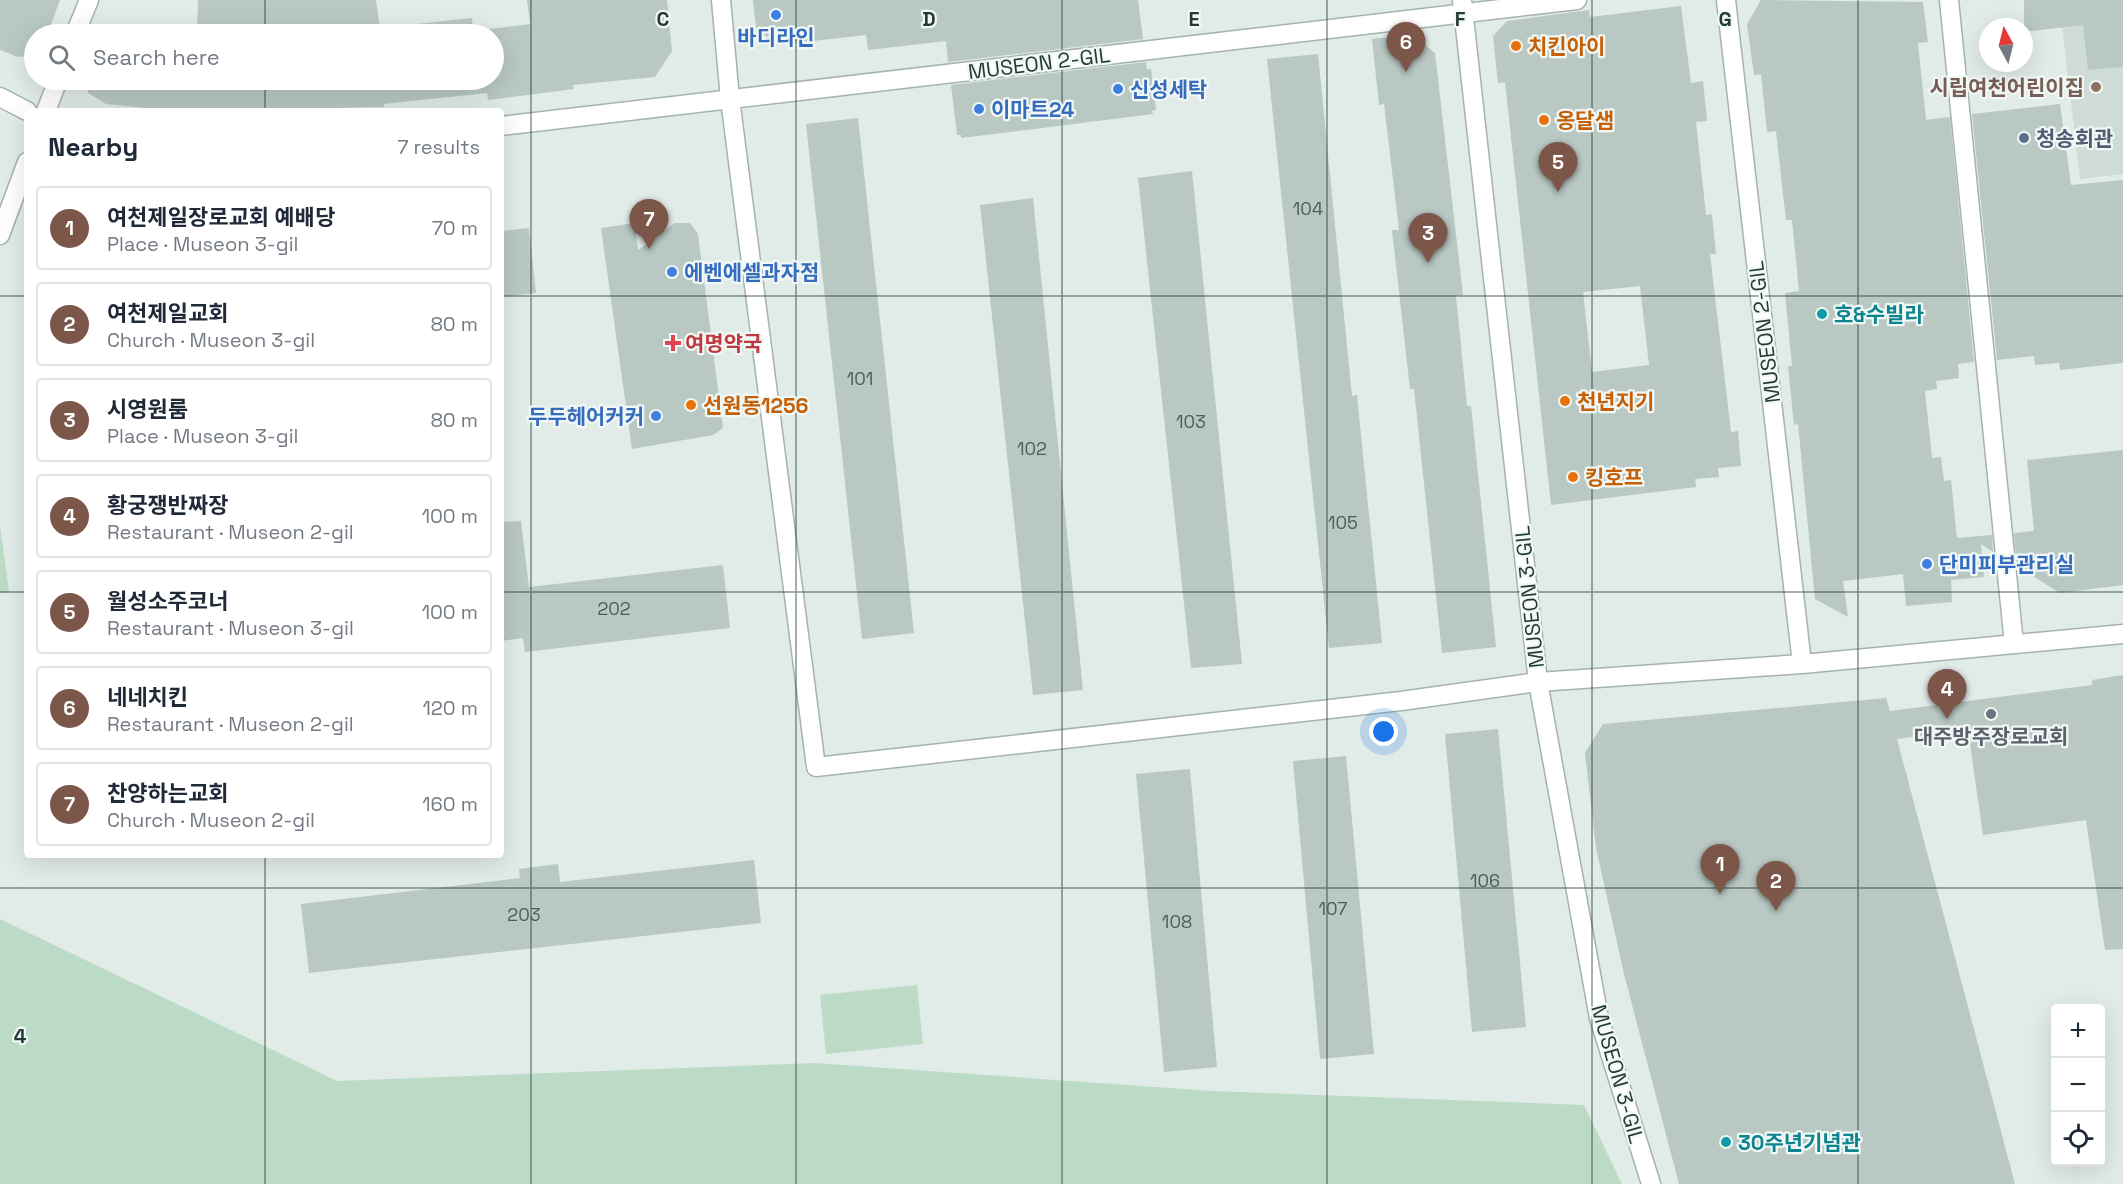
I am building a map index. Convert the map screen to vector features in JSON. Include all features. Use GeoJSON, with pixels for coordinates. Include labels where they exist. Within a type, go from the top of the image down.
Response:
{"type":"FeatureCollection","features":[{"type":"Feature","properties":{"kind":"street"},"geometry":{"type":"LineString","coordinates":[[79,24],[89,0]]}},
{"type":"Feature","properties":{"kind":"street"},"geometry":{"type":"LineString","coordinates":[[722,0],[730,99],[816,767],[1401,701],[1538,682],[1802,664],[2123,634]]}},
{"type":"Feature","properties":{"kind":"street","name":"MUSEON 2-GIL"},"geometry":{"type":"LineString","coordinates":[[504,126],[1462,7],[1577,0]]}},
{"type":"Feature","properties":{"kind":"street","name":"MUSEON 2-GIL"},"geometry":{"type":"LineString","coordinates":[[1726,0],[1802,664]]}},
{"type":"Feature","properties":{"kind":"street"},"geometry":{"type":"LineString","coordinates":[[1949,0],[2014,644]]}},
{"type":"Feature","properties":{"kind":"street","name":"MUSEON 3-GIL"},"geometry":{"type":"LineString","coordinates":[[1462,7],[1538,682],[1599,1018],[1651,1184]]}},
{"type":"Feature","properties":{"kind":"street"},"geometry":{"type":"LineString","coordinates":[[47,108],[54,90]]}},
{"type":"Feature","properties":{"kind":"street"},"geometry":{"type":"LineString","coordinates":[[0,97],[24,109]]}},
{"type":"Feature","properties":{"kind":"street"},"geometry":{"type":"LineString","coordinates":[[0,235],[24,170]]}},
{"type":"Feature","properties":{"kind":"shaded area","name":"시립여천어린이집"},"geometry":{"type":"Polygon","coordinates":[[[2059,0],[2123,0],[2123,174],[2080,179],[2059,0]]]}},
{"type":"Feature","properties":{"kind":"green space"},"geometry":{"type":"Polygon","coordinates":[[[0,525],[9,592],[0,593],[0,525]]]}},
{"type":"Feature","properties":{"kind":"green space"},"geometry":{"type":"Polygon","coordinates":[[[0,919],[337,1081],[815,1063],[1212,1091],[1584,1105],[1622,1184],[0,1184],[0,919]]]}},
{"type":"Feature","properties":{"kind":"green space"},"geometry":{"type":"Polygon","coordinates":[[[917,985],[923,1044],[826,1054],[820,995],[917,985]]]}},
{"type":"Feature","properties":{"kind":"building"},"geometry":{"type":"Polygon","coordinates":[[[0,0],[60,0],[51,24],[24,24],[24,56],[18,57],[0,50],[0,0]]]}},
{"type":"Feature","properties":{"kind":"building"},"geometry":{"type":"Polygon","coordinates":[[[198,0],[376,0],[379,24],[197,24],[198,0]]]}},
{"type":"Feature","properties":{"kind":"building"},"geometry":{"type":"Polygon","coordinates":[[[527,0],[667,0],[672,51],[655,77],[573,85],[574,89],[488,100],[487,93],[384,104],[384,107],[144,108],[106,104],[88,93],[88,90],[504,90],[504,27],[530,24],[527,0]]]}},
{"type":"Feature","properties":{"kind":"building"},"geometry":{"type":"Polygon","coordinates":[[[753,0],[1138,0],[1143,39],[948,62],[946,41],[868,50],[866,35],[777,45],[756,28],[753,0]]]}},
{"type":"Feature","properties":{"kind":"building"},"geometry":{"type":"Polygon","coordinates":[[[1761,0],[1923,2],[1928,42],[1918,43],[1926,120],[1950,117],[1974,362],[1958,364],[1959,378],[1936,381],[1937,389],[1925,391],[1932,458],[1941,457],[1944,481],[1951,480],[1957,538],[1992,535],[1993,552],[1981,544],[1984,577],[1951,580],[1952,602],[1906,606],[1903,574],[1843,581],[1848,617],[1815,599],[1798,424],[1794,425],[1788,366],[1792,366],[1785,293],[1799,291],[1792,220],[1786,220],[1776,131],[1767,132],[1761,74],[1754,75],[1747,24],[1761,0]]]}},
{"type":"Feature","properties":{"kind":"building","name":"시립여천어린이집"},"geometry":{"type":"Polygon","coordinates":[[[2024,0],[2123,0],[2123,67],[2088,70],[2083,25],[2033,31],[2033,18],[2024,18],[2024,0]]]}},
{"type":"Feature","properties":{"kind":"building"},"geometry":{"type":"Polygon","coordinates":[[[1681,6],[1691,83],[1703,81],[1707,121],[1696,122],[1706,215],[1712,214],[1716,254],[1710,254],[1731,432],[1738,431],[1741,466],[1718,468],[1719,477],[1695,479],[1696,487],[1551,505],[1505,82],[1498,83],[1493,36],[1507,21],[1589,10],[1590,17],[1681,6]],[[1640,286],[1583,292],[1592,372],[1649,365],[1640,286]]]}},
{"type":"Feature","properties":{"kind":"building"},"geometry":{"type":"Polygon","coordinates":[[[472,18],[472,24],[417,24],[472,18]]]}},
{"type":"Feature","properties":{"kind":"building"},"geometry":{"type":"Polygon","coordinates":[[[1412,34],[1435,53],[1463,295],[1456,296],[1467,406],[1471,406],[1496,647],[1442,653],[1414,389],[1410,389],[1392,230],[1399,230],[1384,104],[1379,105],[1372,39],[1412,34]]]}},
{"type":"Feature","properties":{"kind":"building"},"geometry":{"type":"Polygon","coordinates":[[[1318,54],[1352,396],[1357,395],[1382,643],[1329,648],[1267,59],[1318,54]]]}},
{"type":"Feature","properties":{"kind":"building"},"geometry":{"type":"Polygon","coordinates":[[[1146,62],[1147,69],[1151,69],[1156,110],[1152,111],[1153,114],[961,138],[961,135],[957,135],[951,85],[1146,62]]]}},
{"type":"Feature","properties":{"kind":"building"},"geometry":{"type":"Polygon","coordinates":[[[2060,104],[2071,185],[2123,180],[2123,363],[2060,370],[2059,363],[2035,365],[2034,356],[1997,360],[1972,114],[2060,104]]]}},
{"type":"Feature","properties":{"kind":"building"},"geometry":{"type":"Polygon","coordinates":[[[858,118],[914,633],[862,639],[806,124],[858,118]]]}},
{"type":"Feature","properties":{"kind":"building"},"geometry":{"type":"Polygon","coordinates":[[[1192,171],[1242,664],[1191,668],[1138,178],[1192,171]]]}},
{"type":"Feature","properties":{"kind":"building"},"geometry":{"type":"Polygon","coordinates":[[[1033,198],[1083,690],[1033,695],[980,205],[1033,198]]]}},
{"type":"Feature","properties":{"kind":"building"},"geometry":{"type":"Polygon","coordinates":[[[635,223],[638,250],[675,223],[690,223],[698,234],[723,428],[713,435],[632,449],[601,228],[635,223]]]}},
{"type":"Feature","properties":{"kind":"building"},"geometry":{"type":"Polygon","coordinates":[[[529,228],[536,293],[504,297],[504,231],[529,228]]]}},
{"type":"Feature","properties":{"kind":"building"},"geometry":{"type":"Polygon","coordinates":[[[2123,450],[2123,585],[2060,593],[2017,566],[2014,533],[2034,531],[2027,460],[2123,450]]]}},
{"type":"Feature","properties":{"kind":"building"},"geometry":{"type":"Polygon","coordinates":[[[521,521],[529,587],[723,565],[730,628],[525,652],[523,638],[504,641],[504,522],[521,521]]]}},
{"type":"Feature","properties":{"kind":"building"},"geometry":{"type":"Polygon","coordinates":[[[2123,675],[2123,949],[2105,950],[2086,820],[1983,835],[1968,730],[1897,739],[2015,1184],[1679,1184],[1624,974],[1596,848],[1585,753],[1603,724],[1886,698],[1890,711],[2092,685],[2092,680],[2123,675]]]}},
{"type":"Feature","properties":{"kind":"building"},"geometry":{"type":"Polygon","coordinates":[[[1498,729],[1526,1027],[1472,1032],[1445,734],[1498,729]]]}},
{"type":"Feature","properties":{"kind":"building"},"geometry":{"type":"Polygon","coordinates":[[[1346,756],[1374,1054],[1320,1059],[1293,761],[1346,756]]]}},
{"type":"Feature","properties":{"kind":"building"},"geometry":{"type":"Polygon","coordinates":[[[1190,769],[1217,1067],[1164,1072],[1136,774],[1190,769]]]}},
{"type":"Feature","properties":{"kind":"building"},"geometry":{"type":"Polygon","coordinates":[[[754,860],[761,923],[309,973],[301,904],[520,878],[519,869],[558,864],[560,882],[754,860]]]}},
{"type":"Feature","properties":{"kind":"place","name":"바디라인"},"geometry":{"type":"Point","coordinates":[776,15]}},
{"type":"Feature","properties":{"kind":"place","name":"치킨아이"},"geometry":{"type":"Point","coordinates":[1516,46]}},
{"type":"Feature","properties":{"kind":"place","name":"네네치킨"},"geometry":{"type":"Point","coordinates":[1406,72]}},
{"type":"Feature","properties":{"kind":"place","name":"시립여천어린이집"},"geometry":{"type":"Point","coordinates":[2096,87]}},
{"type":"Feature","properties":{"kind":"place","name":"신성세탁"},"geometry":{"type":"Point","coordinates":[1118,89]}},
{"type":"Feature","properties":{"kind":"place","name":"이마트24"},"geometry":{"type":"Point","coordinates":[979,109]}},
{"type":"Feature","properties":{"kind":"place","name":"옹달샘"},"geometry":{"type":"Point","coordinates":[1544,120]}},
{"type":"Feature","properties":{"kind":"place","name":"청송회관"},"geometry":{"type":"Point","coordinates":[2024,138]}},
{"type":"Feature","properties":{"kind":"place","name":"월성소주코너"},"geometry":{"type":"Point","coordinates":[1558,192]}},
{"type":"Feature","properties":{"kind":"place","name":"찬양하는교회"},"geometry":{"type":"Point","coordinates":[649,249]}},
{"type":"Feature","properties":{"kind":"place","name":"시영원룸"},"geometry":{"type":"Point","coordinates":[1428,263]}},
{"type":"Feature","properties":{"kind":"place","name":"에벤에셀과자점"},"geometry":{"type":"Point","coordinates":[672,272]}},
{"type":"Feature","properties":{"kind":"place","name":"호&수빌라"},"geometry":{"type":"Point","coordinates":[1822,314]}},
{"type":"Feature","properties":{"kind":"place","name":"여명약국"},"geometry":{"type":"Point","coordinates":[673,343]}},
{"type":"Feature","properties":{"kind":"place","name":"천년지기"},"geometry":{"type":"Point","coordinates":[1565,401]}},
{"type":"Feature","properties":{"kind":"place","name":"선원동1256"},"geometry":{"type":"Point","coordinates":[691,405]}},
{"type":"Feature","properties":{"kind":"place","name":"두두헤어커커"},"geometry":{"type":"Point","coordinates":[656,416]}},
{"type":"Feature","properties":{"kind":"place","name":"킹호프"},"geometry":{"type":"Point","coordinates":[1573,477]}},
{"type":"Feature","properties":{"kind":"place","name":"단미피부관리실"},"geometry":{"type":"Point","coordinates":[1927,564]}},
{"type":"Feature","properties":{"kind":"place","name":"대주방주장로교회"},"geometry":{"type":"Point","coordinates":[1991,714]}},
{"type":"Feature","properties":{"kind":"place","name":"황궁쟁반짜장"},"geometry":{"type":"Point","coordinates":[1947,719]}},
{"type":"Feature","properties":{"kind":"place","name":"여천제일장로교회 예배당"},"geometry":{"type":"Point","coordinates":[1720,894]}},
{"type":"Feature","properties":{"kind":"place","name":"여천제일교회"},"geometry":{"type":"Point","coordinates":[1776,911]}},
{"type":"Feature","properties":{"kind":"place","name":"30주년기념관"},"geometry":{"type":"Point","coordinates":[1726,1142]}}]}
